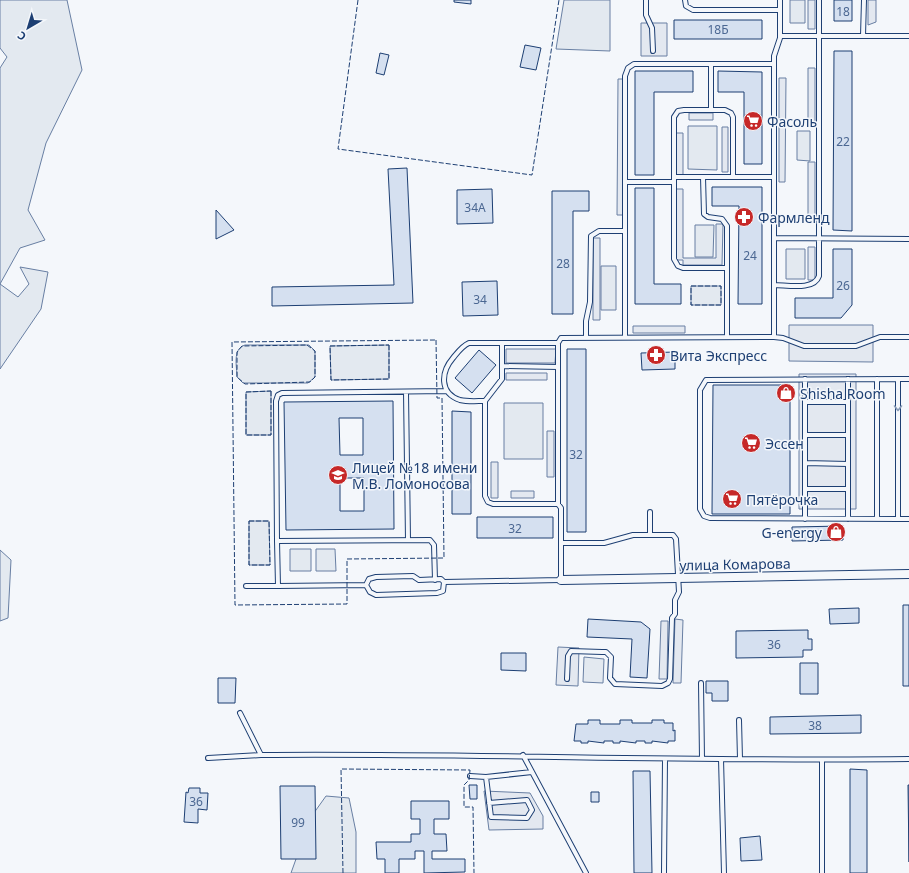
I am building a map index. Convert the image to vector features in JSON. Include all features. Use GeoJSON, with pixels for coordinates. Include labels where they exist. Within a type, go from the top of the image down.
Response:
{"type":"FeatureCollection","features":[{"type":"Feature","properties":{"kind":"street","name":"улица Комарова"},"geometry":{"type":"LineString","coordinates":[[561,580],[909,574]]}},
{"type":"Feature","properties":{"kind":"lane"},"geometry":{"type":"LineString","coordinates":[[646,0],[646,15],[652,28],[652,51]]}},
{"type":"Feature","properties":{"kind":"lane"},"geometry":{"type":"LineString","coordinates":[[685,0],[686,6],[693,10],[780,10]]}},
{"type":"Feature","properties":{"kind":"lane"},"geometry":{"type":"LineString","coordinates":[[774,337],[774,55],[780,36],[780,0]]}},
{"type":"Feature","properties":{"kind":"lane"},"geometry":{"type":"LineString","coordinates":[[774,285],[809,285],[816,282],[819,276],[819,0]]}},
{"type":"Feature","properties":{"kind":"lane"},"geometry":{"type":"LineString","coordinates":[[863,36],[864,0]]}},
{"type":"Feature","properties":{"kind":"lane"},"geometry":{"type":"LineString","coordinates":[[780,36],[909,36]]}},
{"type":"Feature","properties":{"kind":"lane"},"geometry":{"type":"LineString","coordinates":[[625,337],[625,76],[628,68],[634,64],[774,64]]}},
{"type":"Feature","properties":{"kind":"lane"},"geometry":{"type":"LineString","coordinates":[[711,64],[711,110]]}},
{"type":"Feature","properties":{"kind":"lane"},"geometry":{"type":"LineString","coordinates":[[727,268],[684,268],[675,262],[675,114],[678,111],[725,110],[730,113],[733,117],[733,177]]}},
{"type":"Feature","properties":{"kind":"lane"},"geometry":{"type":"LineString","coordinates":[[674,177],[774,177]]}},
{"type":"Feature","properties":{"kind":"lane"},"geometry":{"type":"LineString","coordinates":[[703,177],[704,214],[708,217],[722,219],[727,226],[727,337]]}},
{"type":"Feature","properties":{"kind":"lane"},"geometry":{"type":"LineString","coordinates":[[625,182],[674,182]]}},
{"type":"Feature","properties":{"kind":"lane"},"geometry":{"type":"LineString","coordinates":[[586,337],[586,319],[590,302],[591,236],[599,231],[625,231]]}},
{"type":"Feature","properties":{"kind":"lane"},"geometry":{"type":"LineString","coordinates":[[774,238],[909,239]]}},
{"type":"Feature","properties":{"kind":"lane"},"geometry":{"type":"LineString","coordinates":[[366,585],[369,579],[376,577],[414,576],[419,580],[442,580],[444,582],[561,580],[561,508],[558,504],[558,343],[563,337],[774,337],[788,339],[804,346],[856,346],[880,337],[909,337]]}},
{"type":"Feature","properties":{"kind":"lane"},"geometry":{"type":"LineString","coordinates":[[485,401],[461,400],[447,391],[443,383],[445,369],[465,345],[471,343],[558,343]]}},
{"type":"Feature","properties":{"kind":"lane"},"geometry":{"type":"LineString","coordinates":[[502,343],[500,383],[485,401],[486,500],[493,504],[558,504]]}},
{"type":"Feature","properties":{"kind":"lane"},"geometry":{"type":"LineString","coordinates":[[502,366],[558,367]]}},
{"type":"Feature","properties":{"kind":"lane"},"geometry":{"type":"LineString","coordinates":[[909,379],[710,378],[703,382],[700,390],[700,509],[702,514],[710,518],[909,519]]}},
{"type":"Feature","properties":{"kind":"lane"},"geometry":{"type":"LineString","coordinates":[[805,379],[805,519]]}},
{"type":"Feature","properties":{"kind":"lane"},"geometry":{"type":"LineString","coordinates":[[848,379],[848,519]]}},
{"type":"Feature","properties":{"kind":"lane"},"geometry":{"type":"LineString","coordinates":[[877,379],[877,519]]}},
{"type":"Feature","properties":{"kind":"lane"},"geometry":{"type":"LineString","coordinates":[[898,379],[898,519]]}},
{"type":"Feature","properties":{"kind":"lane"},"geometry":{"type":"LineString","coordinates":[[278,586],[276,401],[278,395],[282,393],[447,391]]}},
{"type":"Feature","properties":{"kind":"lane"},"geometry":{"type":"LineString","coordinates":[[406,392],[408,540]]}},
{"type":"Feature","properties":{"kind":"lane"},"geometry":{"type":"LineString","coordinates":[[805,402],[848,402]]}},
{"type":"Feature","properties":{"kind":"lane"},"geometry":{"type":"LineString","coordinates":[[805,435],[848,435]]}},
{"type":"Feature","properties":{"kind":"lane"},"geometry":{"type":"LineString","coordinates":[[805,463],[848,464]]}},
{"type":"Feature","properties":{"kind":"lane"},"geometry":{"type":"LineString","coordinates":[[805,489],[848,489]]}},
{"type":"Feature","properties":{"kind":"lane"},"geometry":{"type":"LineString","coordinates":[[650,512],[650,535]]}},
{"type":"Feature","properties":{"kind":"lane"},"geometry":{"type":"LineString","coordinates":[[561,543],[604,543],[630,535],[671,535],[676,538],[680,578],[679,592],[675,600],[675,614],[672,618],[670,679],[668,683],[662,686],[615,684],[610,678],[611,657],[606,652],[571,651],[568,656],[567,679]]}},
{"type":"Feature","properties":{"kind":"lane"},"geometry":{"type":"LineString","coordinates":[[278,541],[427,540],[434,543],[435,580]]}},
{"type":"Feature","properties":{"kind":"lane"},"geometry":{"type":"LineString","coordinates":[[366,585],[370,592],[376,594],[437,593],[443,591],[444,582]]}},
{"type":"Feature","properties":{"kind":"lane"},"geometry":{"type":"LineString","coordinates":[[246,586],[366,585]]}},
{"type":"Feature","properties":{"kind":"lane"},"geometry":{"type":"LineString","coordinates":[[701,683],[702,759]]}},
{"type":"Feature","properties":{"kind":"lane"},"geometry":{"type":"LineString","coordinates":[[240,714],[261,755]]}},
{"type":"Feature","properties":{"kind":"lane"},"geometry":{"type":"LineString","coordinates":[[739,720],[740,759]]}},
{"type":"Feature","properties":{"kind":"lane"},"geometry":{"type":"LineString","coordinates":[[208,758],[261,755],[523,755],[665,759],[909,759]]}},
{"type":"Feature","properties":{"kind":"lane"},"geometry":{"type":"LineString","coordinates":[[523,755],[586,873]]}},
{"type":"Feature","properties":{"kind":"lane"},"geometry":{"type":"LineString","coordinates":[[664,873],[665,759]]}},
{"type":"Feature","properties":{"kind":"lane"},"geometry":{"type":"LineString","coordinates":[[721,759],[724,873]]}},
{"type":"Feature","properties":{"kind":"lane"},"geometry":{"type":"LineString","coordinates":[[822,760],[822,873]]}},
{"type":"Feature","properties":{"kind":"lane"},"geometry":{"type":"LineString","coordinates":[[470,776],[532,772]]}},
{"type":"Feature","properties":{"kind":"lane"},"geometry":{"type":"LineString","coordinates":[[486,776],[489,803],[491,817],[527,818],[532,810],[527,800],[489,803]]}},
{"type":"Feature","properties":{"kind":"shaded area"},"geometry":{"type":"Polygon","coordinates":[[[0,0],[67,0],[82,70],[46,143],[28,210],[45,240],[20,248],[0,284],[0,68],[7,57],[0,48],[0,0]]]}},
{"type":"Feature","properties":{"kind":"shaded area"},"geometry":{"type":"Polygon","coordinates":[[[564,0],[610,0],[610,51],[556,49],[564,0]]]}},
{"type":"Feature","properties":{"kind":"shaded area"},"geometry":{"type":"Polygon","coordinates":[[[790,0],[805,0],[805,23],[790,23],[790,0]]]}},
{"type":"Feature","properties":{"kind":"shaded area"},"geometry":{"type":"Polygon","coordinates":[[[808,0],[815,0],[815,29],[808,29],[808,0]]]}},
{"type":"Feature","properties":{"kind":"shaded area"},"geometry":{"type":"Polygon","coordinates":[[[868,0],[876,0],[876,22],[868,25],[868,0]]]}},
{"type":"Feature","properties":{"kind":"shaded area"},"geometry":{"type":"Polygon","coordinates":[[[641,23],[667,23],[667,56],[641,56],[641,23]]]}},
{"type":"Feature","properties":{"kind":"shaded area"},"geometry":{"type":"Polygon","coordinates":[[[808,68],[815,68],[815,126],[808,126],[808,68]]]}},
{"type":"Feature","properties":{"kind":"shaded area"},"geometry":{"type":"Polygon","coordinates":[[[779,78],[786,78],[785,182],[779,182],[779,78]]]}},
{"type":"Feature","properties":{"kind":"shaded area"},"geometry":{"type":"Polygon","coordinates":[[[618,79],[623,79],[623,215],[617,215],[618,79]]]}},
{"type":"Feature","properties":{"kind":"shaded area"},"geometry":{"type":"Polygon","coordinates":[[[689,113],[713,113],[713,120],[689,120],[689,113]]]}},
{"type":"Feature","properties":{"kind":"shaded area"},"geometry":{"type":"Polygon","coordinates":[[[688,126],[717,126],[717,170],[688,169],[688,126]]]}},
{"type":"Feature","properties":{"kind":"shaded area"},"geometry":{"type":"Polygon","coordinates":[[[722,127],[728,127],[728,172],[722,172],[722,127]]]}},
{"type":"Feature","properties":{"kind":"shaded area"},"geometry":{"type":"Polygon","coordinates":[[[797,131],[810,131],[810,161],[797,160],[797,131]]]}},
{"type":"Feature","properties":{"kind":"shaded area"},"geometry":{"type":"Polygon","coordinates":[[[676,133],[683,133],[683,175],[676,175],[676,133]]]}},
{"type":"Feature","properties":{"kind":"shaded area"},"geometry":{"type":"Polygon","coordinates":[[[808,162],[815,162],[815,217],[808,217],[808,162]]]}},
{"type":"Feature","properties":{"kind":"shaded area"},"geometry":{"type":"Polygon","coordinates":[[[676,189],[683,189],[683,258],[716,258],[716,224],[723,224],[722,265],[683,265],[683,260],[676,260],[676,189]]]}},
{"type":"Feature","properties":{"kind":"shaded area"},"geometry":{"type":"Polygon","coordinates":[[[695,225],[714,225],[713,257],[695,257],[695,225]]]}},
{"type":"Feature","properties":{"kind":"shaded area"},"geometry":{"type":"Polygon","coordinates":[[[593,238],[600,238],[600,320],[593,320],[593,238]]]}},
{"type":"Feature","properties":{"kind":"shaded area"},"geometry":{"type":"Polygon","coordinates":[[[808,247],[815,247],[815,280],[808,280],[808,247]]]}},
{"type":"Feature","properties":{"kind":"shaded area"},"geometry":{"type":"Polygon","coordinates":[[[786,249],[805,249],[805,279],[786,279],[786,249]]]}},
{"type":"Feature","properties":{"kind":"shaded area"},"geometry":{"type":"Polygon","coordinates":[[[601,266],[616,266],[616,310],[601,310],[601,266]]]}},
{"type":"Feature","properties":{"kind":"shaded area"},"geometry":{"type":"Polygon","coordinates":[[[20,267],[48,272],[41,309],[0,369],[0,284],[18,297],[29,284],[20,267]]]}},
{"type":"Feature","properties":{"kind":"shaded area"},"geometry":{"type":"Polygon","coordinates":[[[691,286],[721,286],[721,305],[691,305],[691,286]]]}},
{"type":"Feature","properties":{"kind":"shaded area"},"geometry":{"type":"Polygon","coordinates":[[[789,325],[873,325],[873,362],[789,361],[789,325]]]}},
{"type":"Feature","properties":{"kind":"shaded area"},"geometry":{"type":"Polygon","coordinates":[[[633,326],[685,326],[685,333],[633,333],[633,326]]]}},
{"type":"Feature","properties":{"kind":"shaded area"},"geometry":{"type":"Polygon","coordinates":[[[245,345],[309,345],[315,351],[315,377],[308,383],[243,383],[237,377],[236,359],[238,350],[245,345]]]}},
{"type":"Feature","properties":{"kind":"shaded area"},"geometry":{"type":"Polygon","coordinates":[[[389,345],[389,379],[331,380],[330,346],[389,345]]]}},
{"type":"Feature","properties":{"kind":"shaded area"},"geometry":{"type":"Polygon","coordinates":[[[506,349],[556,349],[555,363],[506,363],[506,349]]]}},
{"type":"Feature","properties":{"kind":"shaded area"},"geometry":{"type":"Polygon","coordinates":[[[506,373],[547,373],[547,380],[506,380],[506,373]]]}},
{"type":"Feature","properties":{"kind":"shaded area"},"geometry":{"type":"Polygon","coordinates":[[[799,374],[856,374],[856,509],[799,509],[799,374]]]}},
{"type":"Feature","properties":{"kind":"shaded area"},"geometry":{"type":"Polygon","coordinates":[[[271,391],[271,435],[246,435],[246,392],[271,391]]]}},
{"type":"Feature","properties":{"kind":"shaded area"},"geometry":{"type":"Polygon","coordinates":[[[504,403],[543,403],[543,459],[504,459],[504,403]]]}},
{"type":"Feature","properties":{"kind":"shaded area"},"geometry":{"type":"Polygon","coordinates":[[[547,431],[554,431],[554,477],[547,477],[547,431]]]}},
{"type":"Feature","properties":{"kind":"shaded area"},"geometry":{"type":"Polygon","coordinates":[[[491,462],[498,462],[498,498],[491,498],[491,462]]]}},
{"type":"Feature","properties":{"kind":"shaded area"},"geometry":{"type":"Polygon","coordinates":[[[511,491],[534,491],[534,498],[511,498],[511,491]]]}},
{"type":"Feature","properties":{"kind":"shaded area"},"geometry":{"type":"Polygon","coordinates":[[[249,521],[269,521],[270,565],[249,565],[249,521]]]}},
{"type":"Feature","properties":{"kind":"shaded area"},"geometry":{"type":"Polygon","coordinates":[[[290,549],[311,549],[311,571],[290,571],[290,549]]]}},
{"type":"Feature","properties":{"kind":"shaded area"},"geometry":{"type":"Polygon","coordinates":[[[316,549],[335,549],[336,571],[316,571],[316,549]]]}},
{"type":"Feature","properties":{"kind":"shaded area"},"geometry":{"type":"Polygon","coordinates":[[[0,550],[11,560],[8,618],[0,621],[0,550]]]}},
{"type":"Feature","properties":{"kind":"shaded area"},"geometry":{"type":"Polygon","coordinates":[[[675,619],[683,620],[681,683],[673,683],[675,619]]]}},
{"type":"Feature","properties":{"kind":"shaded area"},"geometry":{"type":"Polygon","coordinates":[[[661,621],[668,621],[667,679],[659,679],[661,621]]]}},
{"type":"Feature","properties":{"kind":"shaded area"},"geometry":{"type":"Polygon","coordinates":[[[558,647],[579,648],[578,686],[556,685],[558,647]]]}},
{"type":"Feature","properties":{"kind":"shaded area"},"geometry":{"type":"Polygon","coordinates":[[[584,657],[604,659],[603,683],[583,682],[584,657]]]}},
{"type":"Feature","properties":{"kind":"shaded area"},"geometry":{"type":"Polygon","coordinates":[[[484,791],[530,793],[543,816],[543,829],[489,830],[484,791]]]}},
{"type":"Feature","properties":{"kind":"shaded area"},"geometry":{"type":"Polygon","coordinates":[[[326,796],[349,798],[356,832],[356,873],[291,873],[311,817],[326,796]]]}},
{"type":"Feature","properties":{"kind":"building"},"geometry":{"type":"Polygon","coordinates":[[[454,0],[471,0],[471,4],[454,2],[454,0]]]}},
{"type":"Feature","properties":{"kind":"building"},"geometry":{"type":"Polygon","coordinates":[[[834,0],[852,0],[852,21],[834,21],[834,0]]]}},
{"type":"Feature","properties":{"kind":"building"},"geometry":{"type":"Polygon","coordinates":[[[674,20],[762,20],[762,39],[674,39],[674,20]]]}},
{"type":"Feature","properties":{"kind":"building"},"geometry":{"type":"Polygon","coordinates":[[[525,45],[541,48],[536,70],[520,67],[525,45]]]}},
{"type":"Feature","properties":{"kind":"building"},"geometry":{"type":"Polygon","coordinates":[[[834,51],[852,51],[852,231],[833,230],[834,51]]]}},
{"type":"Feature","properties":{"kind":"building"},"geometry":{"type":"Polygon","coordinates":[[[380,53],[389,55],[384,75],[376,73],[380,53]]]}},
{"type":"Feature","properties":{"kind":"building"},"geometry":{"type":"Polygon","coordinates":[[[635,71],[693,71],[693,92],[654,92],[654,175],[635,175],[635,71]]]}},
{"type":"Feature","properties":{"kind":"building"},"geometry":{"type":"Polygon","coordinates":[[[718,71],[762,72],[762,164],[744,164],[744,92],[718,92],[718,71]]]}},
{"type":"Feature","properties":{"kind":"building"},"geometry":{"type":"Polygon","coordinates":[[[407,168],[413,303],[272,306],[272,287],[394,285],[388,169],[407,168]]]}},
{"type":"Feature","properties":{"kind":"building"},"geometry":{"type":"Polygon","coordinates":[[[712,187],[762,187],[762,304],[738,304],[739,206],[712,206],[712,187]]]}},
{"type":"Feature","properties":{"kind":"building"},"geometry":{"type":"Polygon","coordinates":[[[635,188],[654,188],[654,284],[681,284],[681,304],[635,304],[635,188]]]}},
{"type":"Feature","properties":{"kind":"building"},"geometry":{"type":"Polygon","coordinates":[[[492,189],[493,223],[457,224],[457,190],[492,189]]]}},
{"type":"Feature","properties":{"kind":"building"},"geometry":{"type":"Polygon","coordinates":[[[552,191],[589,191],[589,211],[573,211],[573,314],[552,314],[552,191]]]}},
{"type":"Feature","properties":{"kind":"building"},"geometry":{"type":"Polygon","coordinates":[[[216,210],[234,230],[216,239],[216,210]]]}},
{"type":"Feature","properties":{"kind":"building"},"geometry":{"type":"Polygon","coordinates":[[[833,249],[852,249],[852,305],[841,318],[795,318],[795,298],[833,298],[833,249]]]}},
{"type":"Feature","properties":{"kind":"building"},"geometry":{"type":"Polygon","coordinates":[[[497,281],[498,315],[463,316],[462,282],[497,281]]]}},
{"type":"Feature","properties":{"kind":"building"},"geometry":{"type":"Polygon","coordinates":[[[567,349],[586,349],[586,532],[567,532],[567,349]]]}},
{"type":"Feature","properties":{"kind":"building"},"geometry":{"type":"Polygon","coordinates":[[[479,350],[496,365],[472,393],[455,378],[479,350]]]}},
{"type":"Feature","properties":{"kind":"building"},"geometry":{"type":"Polygon","coordinates":[[[675,352],[675,369],[642,370],[641,353],[675,352]]]}},
{"type":"Feature","properties":{"kind":"building","name":"Эссен"},"geometry":{"type":"Polygon","coordinates":[[[713,385],[790,385],[790,514],[712,514],[713,385]]]}},
{"type":"Feature","properties":{"kind":"building"},"geometry":{"type":"Polygon","coordinates":[[[393,401],[394,529],[286,530],[284,402],[393,401]],[[339,418],[340,455],[363,455],[363,418],[339,418]],[[340,478],[340,511],[364,511],[364,478],[340,478]]]}},
{"type":"Feature","properties":{"kind":"building"},"geometry":{"type":"Polygon","coordinates":[[[452,411],[471,412],[471,514],[452,514],[452,411]]]}},
{"type":"Feature","properties":{"kind":"building"},"geometry":{"type":"Polygon","coordinates":[[[477,517],[553,517],[553,538],[477,538],[477,517]]]}},
{"type":"Feature","properties":{"kind":"building"},"geometry":{"type":"Polygon","coordinates":[[[843,526],[843,540],[792,541],[792,527],[843,526]]]}},
{"type":"Feature","properties":{"kind":"building"},"geometry":{"type":"Polygon","coordinates":[[[903,605],[909,605],[909,686],[903,686],[903,605]]]}},
{"type":"Feature","properties":{"kind":"building"},"geometry":{"type":"Polygon","coordinates":[[[859,608],[859,623],[830,624],[829,609],[859,608]]]}},
{"type":"Feature","properties":{"kind":"building"},"geometry":{"type":"Polygon","coordinates":[[[588,619],[641,622],[650,629],[647,678],[630,677],[632,639],[587,637],[588,619]]]}},
{"type":"Feature","properties":{"kind":"building"},"geometry":{"type":"Polygon","coordinates":[[[808,630],[808,639],[812,639],[812,650],[803,650],[803,657],[736,658],[736,631],[808,630]]]}},
{"type":"Feature","properties":{"kind":"building"},"geometry":{"type":"Polygon","coordinates":[[[501,653],[526,653],[526,671],[501,670],[501,653]]]}},
{"type":"Feature","properties":{"kind":"building"},"geometry":{"type":"Polygon","coordinates":[[[800,663],[818,663],[818,694],[800,694],[800,663]]]}},
{"type":"Feature","properties":{"kind":"building"},"geometry":{"type":"Polygon","coordinates":[[[218,678],[236,678],[235,703],[218,703],[218,678]]]}},
{"type":"Feature","properties":{"kind":"building"},"geometry":{"type":"Polygon","coordinates":[[[706,681],[728,681],[728,701],[712,701],[712,693],[706,693],[706,681]]]}},
{"type":"Feature","properties":{"kind":"building"},"geometry":{"type":"Polygon","coordinates":[[[861,715],[861,733],[770,734],[770,717],[861,715]]]}},
{"type":"Feature","properties":{"kind":"building"},"geometry":{"type":"Polygon","coordinates":[[[588,720],[600,720],[600,724],[620,724],[620,720],[632,720],[632,723],[652,723],[652,720],[664,720],[664,723],[673,723],[673,731],[675,730],[675,741],[668,741],[668,743],[652,741],[652,743],[645,743],[645,741],[636,741],[636,743],[620,741],[620,743],[613,743],[613,741],[604,741],[604,743],[588,741],[588,743],[581,743],[581,741],[574,741],[576,724],[588,724],[588,720]]]}},
{"type":"Feature","properties":{"kind":"building"},"geometry":{"type":"Polygon","coordinates":[[[850,769],[867,770],[867,873],[850,873],[850,769]]]}},
{"type":"Feature","properties":{"kind":"building"},"geometry":{"type":"Polygon","coordinates":[[[633,771],[650,771],[652,873],[634,873],[633,771]]]}},
{"type":"Feature","properties":{"kind":"building"},"geometry":{"type":"Polygon","coordinates":[[[469,785],[477,785],[477,799],[470,799],[469,785]]]}},
{"type":"Feature","properties":{"kind":"building"},"geometry":{"type":"Polygon","coordinates":[[[908,785],[909,785],[909,862],[908,785]]]}},
{"type":"Feature","properties":{"kind":"building"},"geometry":{"type":"Polygon","coordinates":[[[280,786],[315,786],[316,859],[281,859],[280,786]]]}},
{"type":"Feature","properties":{"kind":"building"},"geometry":{"type":"Polygon","coordinates":[[[189,788],[200,788],[200,793],[208,793],[207,810],[198,809],[198,823],[184,822],[186,792],[188,793],[189,788]]]}},
{"type":"Feature","properties":{"kind":"building"},"geometry":{"type":"Polygon","coordinates":[[[591,792],[599,792],[599,802],[591,802],[591,792]]]}},
{"type":"Feature","properties":{"kind":"building"},"geometry":{"type":"Polygon","coordinates":[[[411,801],[449,801],[449,819],[434,819],[434,834],[446,834],[447,851],[432,851],[432,859],[465,859],[465,872],[424,873],[424,851],[415,851],[415,859],[399,859],[399,873],[385,873],[385,859],[377,859],[376,842],[411,842],[411,834],[420,834],[420,819],[411,819],[411,801]]]}},
{"type":"Feature","properties":{"kind":"building"},"geometry":{"type":"Polygon","coordinates":[[[760,836],[762,860],[741,861],[740,838],[760,836]]]}},
{"type":"Feature","properties":{"kind":"fence"},"geometry":{"type":"LineString","coordinates":[[358,0],[338,149],[532,175],[559,0]]}},
{"type":"Feature","properties":{"kind":"fence"},"geometry":{"type":"LineString","coordinates":[[691,286],[721,286],[721,305],[691,305],[691,286]]}},
{"type":"Feature","properties":{"kind":"fence"},"geometry":{"type":"LineString","coordinates":[[436,340],[437,398],[442,398],[444,558],[347,559],[347,604],[235,605],[232,342],[436,340]]}},
{"type":"Feature","properties":{"kind":"fence"},"geometry":{"type":"LineString","coordinates":[[307,345],[315,351],[315,377],[310,382],[245,384],[237,377],[237,352],[242,346],[307,345]]}},
{"type":"Feature","properties":{"kind":"fence"},"geometry":{"type":"LineString","coordinates":[[389,345],[389,379],[331,380],[330,346],[389,345]]}},
{"type":"Feature","properties":{"kind":"fence"},"geometry":{"type":"LineString","coordinates":[[271,391],[271,435],[246,435],[246,392],[271,391]]}},
{"type":"Feature","properties":{"kind":"fence"},"geometry":{"type":"LineString","coordinates":[[249,521],[269,521],[270,565],[249,565],[249,521]]}},
{"type":"Feature","properties":{"kind":"fence"},"geometry":{"type":"LineString","coordinates":[[343,873],[341,769],[470,770],[469,780],[464,785],[464,807],[473,807],[474,873]]}},
{"type":"Feature","properties":{"kind":"place","name":"Фасоль"},"geometry":{"type":"Point","coordinates":[753,121]}},
{"type":"Feature","properties":{"kind":"place","name":"Фармленд"},"geometry":{"type":"Point","coordinates":[744,217]}},
{"type":"Feature","properties":{"kind":"place","name":"Вита Экспресс"},"geometry":{"type":"Point","coordinates":[656,355]}},
{"type":"Feature","properties":{"kind":"place","name":"Shisha Room"},"geometry":{"type":"Point","coordinates":[786,393]}},
{"type":"Feature","properties":{"kind":"place","name":"Эссен"},"geometry":{"type":"Point","coordinates":[751,443]}},
{"type":"Feature","properties":{"kind":"place","name":"Лицей №18 имени М.В. Ломоносова"},"geometry":{"type":"Point","coordinates":[338,475]}},
{"type":"Feature","properties":{"kind":"place","name":"Пятёрочка"},"geometry":{"type":"Point","coordinates":[732,499]}},
{"type":"Feature","properties":{"kind":"place","name":"G-energy"},"geometry":{"type":"Point","coordinates":[836,532]}}]}
